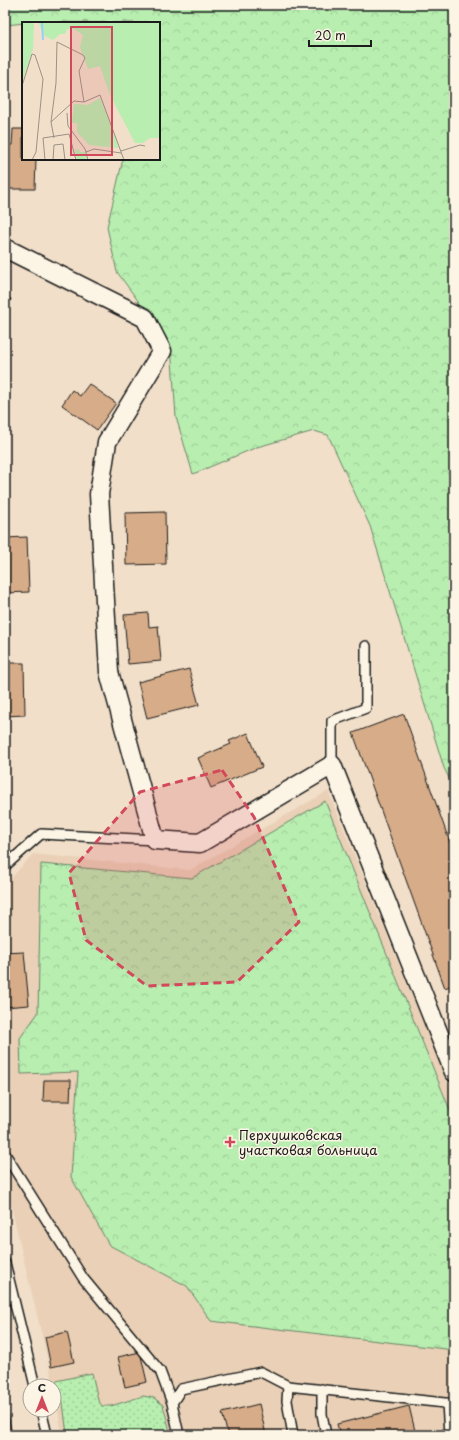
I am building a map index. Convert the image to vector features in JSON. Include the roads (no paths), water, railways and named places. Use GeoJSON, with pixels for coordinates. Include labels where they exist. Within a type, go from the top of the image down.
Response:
{"type":"FeatureCollection","features":[{"type":"Feature","properties":{"kind":"street"},"geometry":{"type":"LineString","coordinates":[[5,248],[145,318],[162,350],[107,442],[99,494],[109,672],[155,840],[200,843],[332,765],[454,1072]]}},
{"type":"Feature","properties":{"kind":"lane"},"geometry":{"type":"LineString","coordinates":[[332,765],[332,720],[366,708],[366,646]]}},
{"type":"Feature","properties":{"kind":"lane"},"geometry":{"type":"LineString","coordinates":[[5,866],[41,834],[155,840]]}},
{"type":"Feature","properties":{"kind":"lane"},"geometry":{"type":"LineString","coordinates":[[5,1154],[83,1278],[160,1371],[172,1403],[179,1435]]}},
{"type":"Feature","properties":{"kind":"lane"},"geometry":{"type":"LineString","coordinates":[[5,1263],[33,1378]]}},
{"type":"Feature","properties":{"kind":"lane"},"geometry":{"type":"LineString","coordinates":[[172,1403],[181,1389],[261,1372],[288,1386],[450,1404],[449,1435]]}},
{"type":"Feature","properties":{"kind":"lane"},"geometry":{"type":"LineString","coordinates":[[288,1386],[287,1401],[293,1435]]}},
{"type":"Feature","properties":{"kind":"lane"},"geometry":{"type":"LineString","coordinates":[[322,1389],[322,1414],[326,1435]]}},
{"type":"Feature","properties":{"kind":"lane"},"geometry":{"type":"LineString","coordinates":[[43,1418],[47,1435]]}},
{"type":"Feature","properties":{"kind":"place","name":"Перхушковская участковая больница"},"geometry":{"type":"Point","coordinates":[230,1142]}}]}
